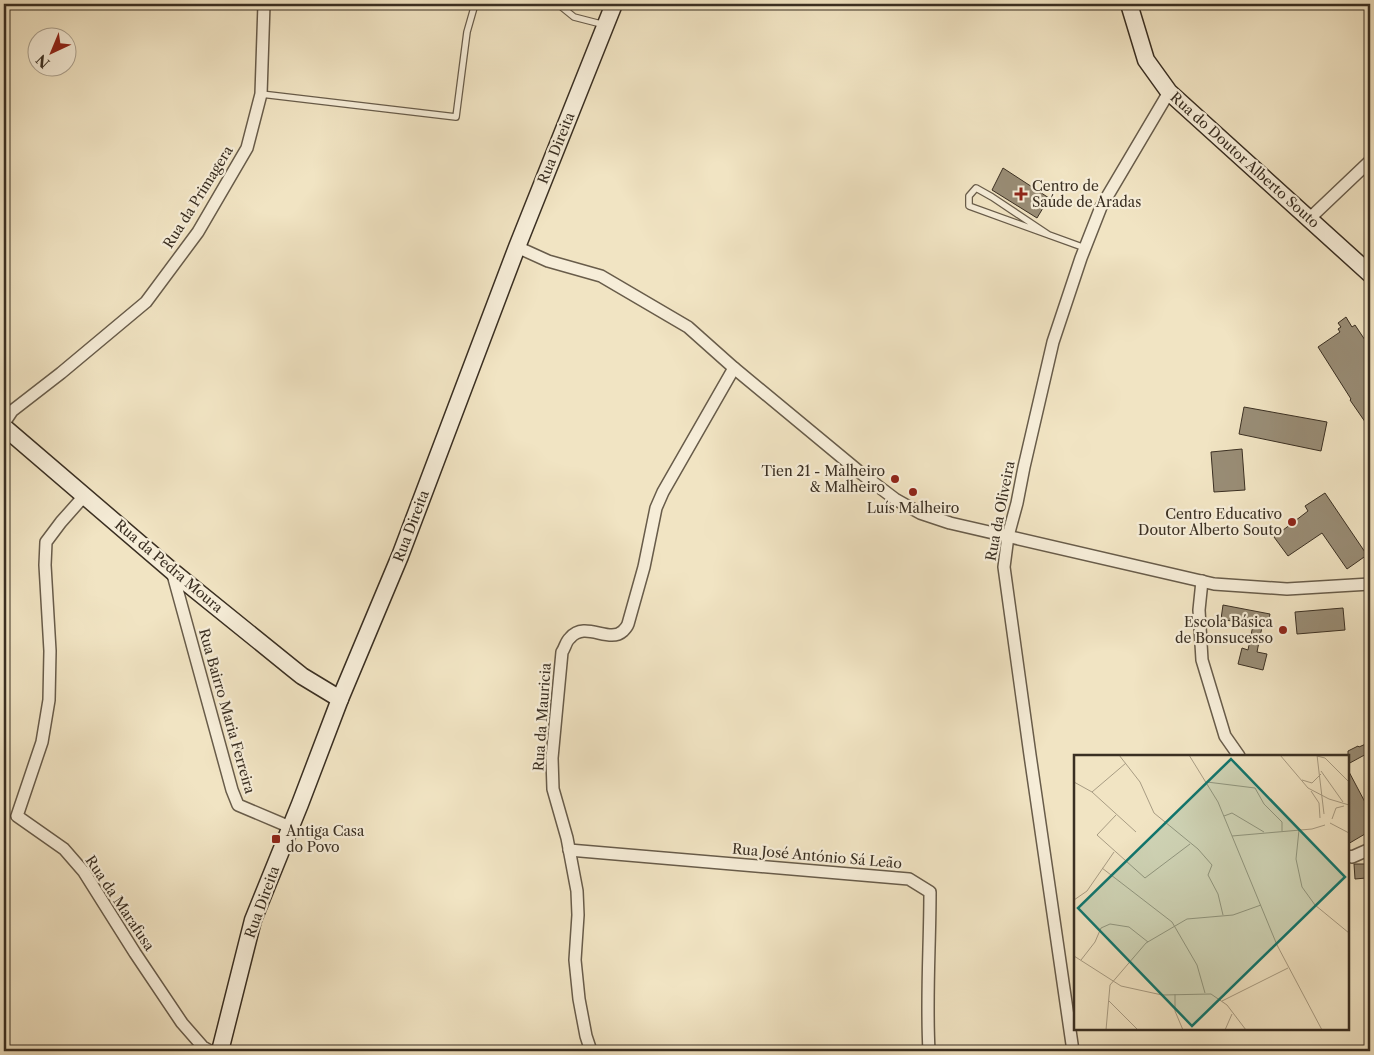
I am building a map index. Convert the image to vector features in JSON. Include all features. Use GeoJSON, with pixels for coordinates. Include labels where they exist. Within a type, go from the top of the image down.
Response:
{"type":"FeatureCollection","features":[{"type":"Feature","properties":{"kind":"main road","name":"Rua Direita"},"geometry":{"type":"LineString","coordinates":[[220,1051],[253,920],[340,699],[400,556],[516,247],[614,4]]}},
{"type":"Feature","properties":{"kind":"main road","name":"Rua do Doutor Alberto Souto"},"geometry":{"type":"LineString","coordinates":[[1129,4],[1146,60],[1169,92],[1370,274]]}},
{"type":"Feature","properties":{"kind":"main road","name":"Rua da Pedra Moura"},"geometry":{"type":"LineString","coordinates":[[4,427],[172,571],[302,676],[340,699]]}},
{"type":"Feature","properties":{"kind":"street","name":"Rua da Primagera"},"geometry":{"type":"LineString","coordinates":[[4,423],[12,411],[146,302],[198,232],[247,148],[261,94],[264,4]]}},
{"type":"Feature","properties":{"kind":"street","name":"Rua da Oliveira"},"geometry":{"type":"LineString","coordinates":[[1074,1051],[1035,794],[1004,567],[1008,536],[1018,503],[1024,467],[1053,342],[1081,258],[1101,207],[1169,92]]}},
{"type":"Feature","properties":{"kind":"street"},"geometry":{"type":"LineString","coordinates":[[1309,219],[1370,161]]}},
{"type":"Feature","properties":{"kind":"street"},"geometry":{"type":"LineString","coordinates":[[516,247],[548,261],[602,276],[688,327],[734,368],[862,474],[895,499],[920,513],[950,523],[1214,584],[1288,589],[1370,584]]}},
{"type":"Feature","properties":{"kind":"street","name":"Rua da Mauricia"},"geometry":{"type":"LineString","coordinates":[[591,1051],[579,999],[576,960],[577,891],[553,789],[552,758],[562,652],[569,638],[577,632],[590,630],[616,635],[622,632],[628,624],[644,567],[656,508],[663,492],[734,368]]}},
{"type":"Feature","properties":{"kind":"street","name":"Rua da Marafusa"},"geometry":{"type":"LineString","coordinates":[[85,496],[46,542],[44,564],[50,651],[49,700],[42,742],[17,816],[64,849],[84,872],[182,1024],[210,1051]]}},
{"type":"Feature","properties":{"kind":"street","name":"Rua Bairro Maria Ferreira"},"geometry":{"type":"LineString","coordinates":[[172,571],[232,790],[238,805],[290,826]]}},
{"type":"Feature","properties":{"kind":"street"},"geometry":{"type":"LineString","coordinates":[[1202,581],[1199,610],[1202,660],[1225,736],[1238,755]]}},
{"type":"Feature","properties":{"kind":"street"},"geometry":{"type":"LineString","coordinates":[[1349,856],[1352,857],[1370,849]]}},
{"type":"Feature","properties":{"kind":"street","name":"Rua José António Sá Leão"},"geometry":{"type":"LineString","coordinates":[[568,850],[908,879],[930,892],[927,1022],[929,1051]]}},
{"type":"Feature","properties":{"kind":"lane"},"geometry":{"type":"LineString","coordinates":[[261,94],[456,117],[467,32],[475,4]]}},
{"type":"Feature","properties":{"kind":"lane"},"geometry":{"type":"LineString","coordinates":[[558,4],[574,18],[606,25]]}},
{"type":"Feature","properties":{"kind":"lane"},"geometry":{"type":"LineString","coordinates":[[1050,235],[976,188],[970,196],[969,206],[1085,248]]}},
{"type":"Feature","properties":{"kind":"building","name":"Centro de Saúde de Aradas"},"geometry":{"type":"Polygon","coordinates":[[[1003,168],[1049,198],[1037,218],[992,190],[1003,168]]]}},
{"type":"Feature","properties":{"kind":"building"},"geometry":{"type":"Polygon","coordinates":[[[1346,317],[1352,327],[1355,325],[1370,344],[1370,429],[1318,347],[1340,332],[1338,329],[1341,327],[1338,323],[1346,317]]]}},
{"type":"Feature","properties":{"kind":"building"},"geometry":{"type":"Polygon","coordinates":[[[1244,407],[1327,422],[1321,451],[1239,434],[1244,407]]]}},
{"type":"Feature","properties":{"kind":"building"},"geometry":{"type":"Polygon","coordinates":[[[1242,449],[1245,490],[1214,492],[1211,452],[1242,449]]]}},
{"type":"Feature","properties":{"kind":"building"},"geometry":{"type":"Polygon","coordinates":[[[1325,493],[1367,555],[1347,569],[1322,533],[1288,556],[1274,537],[1308,511],[1305,506],[1325,493]]]}},
{"type":"Feature","properties":{"kind":"building"},"geometry":{"type":"Polygon","coordinates":[[[1223,605],[1270,614],[1267,628],[1262,627],[1257,652],[1267,654],[1263,670],[1238,664],[1242,648],[1248,650],[1253,625],[1221,619],[1223,605]]]}},
{"type":"Feature","properties":{"kind":"building"},"geometry":{"type":"Polygon","coordinates":[[[1343,608],[1345,630],[1297,634],[1295,612],[1343,608]]]}},
{"type":"Feature","properties":{"kind":"building"},"geometry":{"type":"Polygon","coordinates":[[[1370,742],[1370,752],[1349,763],[1348,751],[1370,742]]]}},
{"type":"Feature","properties":{"kind":"building"},"geometry":{"type":"Polygon","coordinates":[[[1349,772],[1366,804],[1370,802],[1370,831],[1349,843],[1349,772]]]}},
{"type":"Feature","properties":{"kind":"building"},"geometry":{"type":"Polygon","coordinates":[[[1354,864],[1365,864],[1366,878],[1355,879],[1354,864]]]}},
{"type":"Feature","properties":{"kind":"place","name":"Centro de Saúde de Aradas"},"geometry":{"type":"Point","coordinates":[1021,194]}},
{"type":"Feature","properties":{"kind":"place","name":"Tien 21 - Malheiro & Malheiro"},"geometry":{"type":"Point","coordinates":[895,479]}},
{"type":"Feature","properties":{"kind":"place","name":"Luís Malheiro"},"geometry":{"type":"Point","coordinates":[913,492]}},
{"type":"Feature","properties":{"kind":"place","name":"Centro Educativo Doutor Alberto Souto"},"geometry":{"type":"Point","coordinates":[1292,522]}},
{"type":"Feature","properties":{"kind":"place","name":"Escola Básica de Bonsucesso"},"geometry":{"type":"Point","coordinates":[1283,630]}},
{"type":"Feature","properties":{"kind":"place","name":"Antiga Casa do Povo"},"geometry":{"type":"Point","coordinates":[276,839]}}]}
